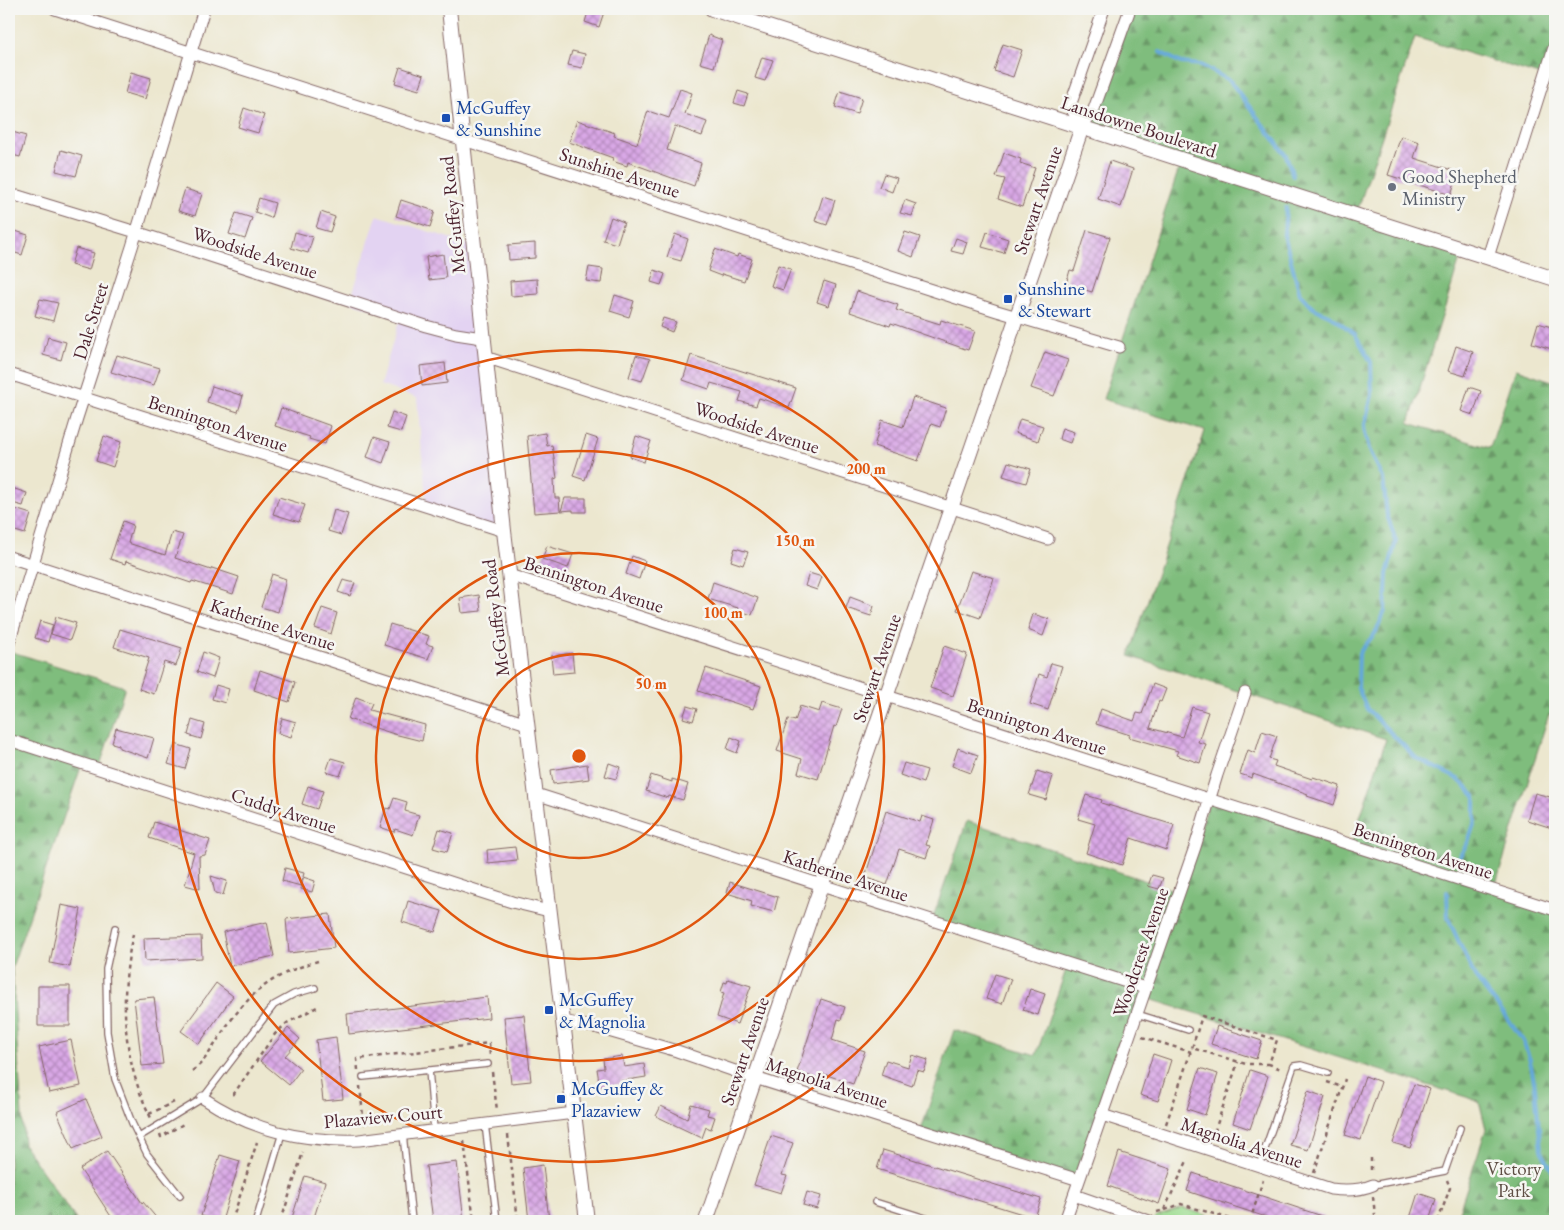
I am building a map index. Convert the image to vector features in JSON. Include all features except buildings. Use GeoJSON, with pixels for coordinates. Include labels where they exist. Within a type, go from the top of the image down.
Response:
{"type":"FeatureCollection","features":[{"type":"Feature","properties":{"kind":"street","name":"Sunshine Avenue"},"geometry":{"type":"LineString","coordinates":[[55,9],[1016,317],[1119,347]]}},
{"type":"Feature","properties":{"kind":"street","name":"Dale Street"},"geometry":{"type":"LineString","coordinates":[[9,643],[204,9]]}},
{"type":"Feature","properties":{"kind":"street","name":"McGuffey Road"},"geometry":{"type":"LineString","coordinates":[[449,9],[482,338],[587,1221]]}},
{"type":"Feature","properties":{"kind":"street","name":"Lansdowne Boulevard"},"geometry":{"type":"LineString","coordinates":[[712,9],[1555,279]]}},
{"type":"Feature","properties":{"kind":"street","name":"Stewart Avenue"},"geometry":{"type":"LineString","coordinates":[[1082,127],[1070,106],[1104,9]]}},
{"type":"Feature","properties":{"kind":"street","name":"Stewart Avenue"},"geometry":{"type":"LineString","coordinates":[[706,1221],[1082,127],[1094,109],[1130,9]]}},
{"type":"Feature","properties":{"kind":"street"},"geometry":{"type":"LineString","coordinates":[[1488,257],[1555,44]]}},
{"type":"Feature","properties":{"kind":"street","name":"Woodside Avenue"},"geometry":{"type":"LineString","coordinates":[[18,196],[136,232],[426,326],[456,334],[482,338]]}},
{"type":"Feature","properties":{"kind":"street","name":"Woodside Avenue"},"geometry":{"type":"LineString","coordinates":[[485,357],[1048,539]]}},
{"type":"Feature","properties":{"kind":"street","name":"Bennington Avenue"},"geometry":{"type":"LineString","coordinates":[[9,374],[504,531]]}},
{"type":"Feature","properties":{"kind":"street","name":"Katherine Avenue"},"geometry":{"type":"LineString","coordinates":[[9,558],[527,724]]}},
{"type":"Feature","properties":{"kind":"street","name":"Bennington Avenue"},"geometry":{"type":"LineString","coordinates":[[509,575],[1555,910]]}},
{"type":"Feature","properties":{"kind":"street","name":"Woodcrest Avenue"},"geometry":{"type":"LineString","coordinates":[[1065,1221],[1195,847],[1245,693]]}},
{"type":"Feature","properties":{"kind":"street","name":"Cuddy Avenue"},"geometry":{"type":"LineString","coordinates":[[9,740],[512,902],[549,911]]}},
{"type":"Feature","properties":{"kind":"street","name":"Katherine Avenue"},"geometry":{"type":"LineString","coordinates":[[536,794],[1146,988]]}},
{"type":"Feature","properties":{"kind":"street","name":"Magnolia Avenue"},"geometry":{"type":"LineString","coordinates":[[563,1021],[598,1028],[677,1051],[755,1078],[1079,1180]]}},
{"type":"Feature","properties":{"kind":"street","name":"Plazaview Court"},"geometry":{"type":"LineString","coordinates":[[203,1098],[220,1110],[241,1120],[299,1138],[334,1140],[359,1140],[574,1113]]}},
{"type":"Feature","properties":{"kind":"street","name":"Magnolia Avenue"},"geometry":{"type":"LineString","coordinates":[[1102,1115],[1331,1189],[1346,1191],[1373,1185]]}},
{"type":"Feature","properties":{"kind":"street"},"geometry":{"type":"LineString","coordinates":[[1074,1195],[1152,1217]]}},
{"type":"Feature","properties":{"kind":"lane"},"geometry":{"type":"LineString","coordinates":[[115,928],[106,969],[107,1032],[115,1079],[132,1123],[147,1154],[180,1196]]}},
{"type":"Feature","properties":{"kind":"lane"},"geometry":{"type":"LineString","coordinates":[[139,1137],[203,1098],[274,1005],[294,994],[316,988]]}},
{"type":"Feature","properties":{"kind":"lane"},"geometry":{"type":"LineString","coordinates":[[1137,1014],[1188,1030]]}},
{"type":"Feature","properties":{"kind":"lane"},"geometry":{"type":"LineString","coordinates":[[363,1077],[488,1064]]}},
{"type":"Feature","properties":{"kind":"lane"},"geometry":{"type":"LineString","coordinates":[[1263,1167],[1294,1066],[1302,1065],[1328,1073]]}},
{"type":"Feature","properties":{"kind":"lane"},"geometry":{"type":"LineString","coordinates":[[429,1070],[434,1130]]}},
{"type":"Feature","properties":{"kind":"lane"},"geometry":{"type":"LineString","coordinates":[[485,1124],[497,1221]]}},
{"type":"Feature","properties":{"kind":"lane"},"geometry":{"type":"LineString","coordinates":[[1373,1185],[1445,1171],[1460,1128]]}},
{"type":"Feature","properties":{"kind":"lane"},"geometry":{"type":"LineString","coordinates":[[256,1221],[282,1133]]}},
{"type":"Feature","properties":{"kind":"lane"},"geometry":{"type":"LineString","coordinates":[[403,1134],[412,1221]]}},
{"type":"Feature","properties":{"kind":"lane"},"geometry":{"type":"LineString","coordinates":[[875,1202],[935,1221]]}},
{"type":"Feature","properties":{"kind":"path"},"geometry":{"type":"LineString","coordinates":[[133,934],[126,973],[124,1007],[128,1050],[133,1069],[139,1090],[161,1137],[185,1123]]}},
{"type":"Feature","properties":{"kind":"path"},"geometry":{"type":"LineString","coordinates":[[192,1071],[200,1066],[246,1000],[262,986],[286,973],[318,961]]}},
{"type":"Feature","properties":{"kind":"path"},"geometry":{"type":"LineString","coordinates":[[232,1096],[275,1034],[287,1023],[317,1007]]}},
{"type":"Feature","properties":{"kind":"path"},"geometry":{"type":"LineString","coordinates":[[1162,1134],[1202,1016],[1277,1040],[1270,1064]]}},
{"type":"Feature","properties":{"kind":"path"},"geometry":{"type":"LineString","coordinates":[[1142,1037],[1191,1052]]}},
{"type":"Feature","properties":{"kind":"path"},"geometry":{"type":"LineString","coordinates":[[1192,1048],[1246,1064],[1270,1064],[1281,1067],[1284,1070]]}},
{"type":"Feature","properties":{"kind":"path"},"geometry":{"type":"LineString","coordinates":[[1208,1149],[1238,1062]]}},
{"type":"Feature","properties":{"kind":"path"},"geometry":{"type":"LineString","coordinates":[[1311,1182],[1344,1079]]}},
{"type":"Feature","properties":{"kind":"path"},"geometry":{"type":"LineString","coordinates":[[149,1114],[174,1102]]}},
{"type":"Feature","properties":{"kind":"path"},"geometry":{"type":"LineString","coordinates":[[508,1135],[518,1221]]}},
{"type":"Feature","properties":{"kind":"path"},"geometry":{"type":"LineString","coordinates":[[464,1141],[474,1221]]}},
{"type":"Feature","properties":{"kind":"path"},"geometry":{"type":"LineString","coordinates":[[232,1221],[257,1142]]}},
{"type":"Feature","properties":{"kind":"path"},"geometry":{"type":"LineString","coordinates":[[281,1221],[303,1152]]}},
{"type":"Feature","properties":{"kind":"path"},"geometry":{"type":"LineString","coordinates":[[1164,1210],[1188,1159]]}},
{"type":"Feature","properties":{"kind":"path"},"geometry":{"type":"LineString","coordinates":[[1250,1221],[1263,1167]]}},
{"type":"Feature","properties":{"kind":"path"},"geometry":{"type":"LineString","coordinates":[[1438,1221],[1450,1188],[1445,1171]]}},
{"type":"Feature","properties":{"kind":"path"},"geometry":{"type":"LineString","coordinates":[[1152,1217],[1181,1204],[1237,1221]]}},
{"type":"Feature","properties":{"kind":"shaded area"},"geometry":{"type":"Polygon","coordinates":[[[377,215],[474,246],[504,531],[427,508],[417,398],[380,385],[400,318],[350,302],[377,215]]]}},
{"type":"Feature","properties":{"kind":"green space","name":"Victory Park"},"geometry":{"type":"Polygon","coordinates":[[[1132,9],[1555,9],[1555,80],[1415,37],[1356,215],[1463,249],[1409,423],[1490,448],[1516,369],[1555,382],[1555,716],[1549,714],[1494,890],[1555,910],[1555,1221],[1456,1221],[1486,1129],[1479,1101],[1143,997],[1079,1180],[921,1130],[954,1030],[1036,1055],[1068,964],[932,920],[967,821],[1179,892],[1210,800],[1351,845],[1386,739],[1129,656],[1205,431],[1103,399],[1182,159],[1090,130],[1132,9]]]}},
{"type":"Feature","properties":{"kind":"green space"},"geometry":{"type":"Polygon","coordinates":[[[9,651],[125,687],[99,769],[82,764],[12,967],[24,1145],[77,1221],[9,1221],[9,651]]]}},
{"type":"Feature","properties":{"kind":"green space"},"geometry":{"type":"Polygon","coordinates":[[[1183,1208],[1226,1221],[1154,1221],[1156,1217],[1183,1208]]]}},
{"type":"Feature","properties":{"kind":"waterway"},"geometry":{"type":"LineString","coordinates":[[1160,52],[1181,63],[1201,65],[1230,81],[1286,155],[1293,176]]}},
{"type":"Feature","properties":{"kind":"waterway"},"geometry":{"type":"LineString","coordinates":[[1286,208],[1284,235],[1300,294],[1313,308],[1331,316],[1355,334],[1371,362],[1372,395],[1364,428],[1369,449],[1383,478],[1387,515],[1396,541],[1387,574],[1385,611],[1376,632],[1359,653],[1358,688],[1367,709],[1416,758],[1458,779],[1475,796],[1475,821],[1468,842],[1457,861]]}},
{"type":"Feature","properties":{"kind":"waterway"},"geometry":{"type":"LineString","coordinates":[[1447,892],[1448,918],[1475,977],[1523,1041],[1530,1060],[1535,1087],[1541,1150],[1555,1176]]}},
{"type":"Feature","properties":{"kind":"place","name":"McGuffey & Sunshine"},"geometry":{"type":"Point","coordinates":[446,118]}},
{"type":"Feature","properties":{"kind":"place","name":"Good Shepherd Ministry"},"geometry":{"type":"Point","coordinates":[1392,187]}},
{"type":"Feature","properties":{"kind":"place","name":"Sunshine & Stewart"},"geometry":{"type":"Point","coordinates":[1008,299]}},
{"type":"Feature","properties":{"kind":"place","name":"McGuffey & Magnolia"},"geometry":{"type":"Point","coordinates":[549,1010]}},
{"type":"Feature","properties":{"kind":"place","name":"McGuffey & Plazaview"},"geometry":{"type":"Point","coordinates":[561,1099]}}]}
